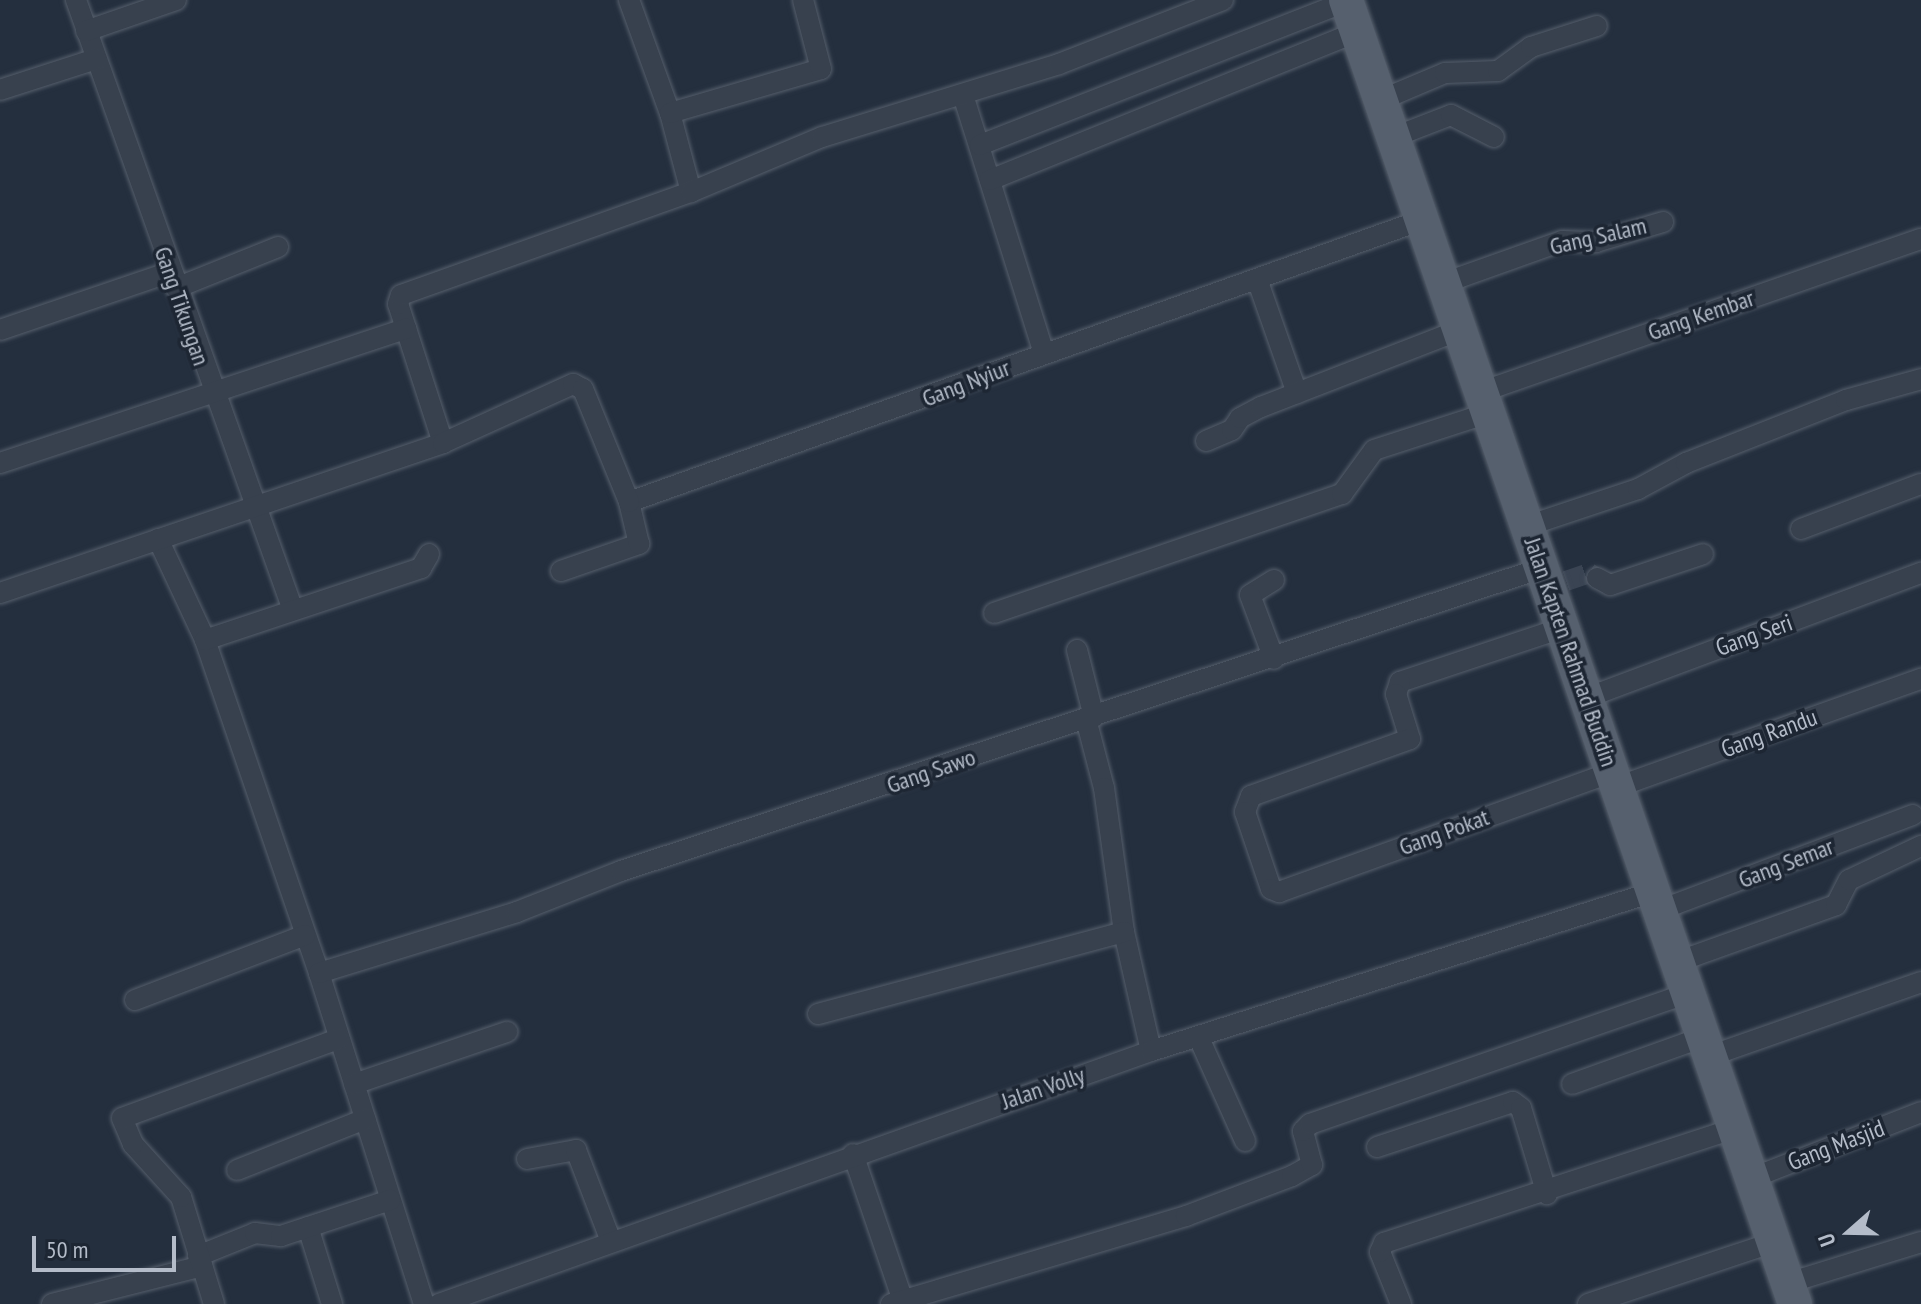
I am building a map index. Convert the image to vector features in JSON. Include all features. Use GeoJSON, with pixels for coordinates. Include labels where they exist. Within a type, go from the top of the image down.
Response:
{"type":"FeatureCollection","features":[{"type":"Feature","properties":{"kind":"main road","name":"Jalan Kapten Rahmad Buddin"},"geometry":{"type":"LineString","coordinates":[[1350,11],[1527,526],[1552,579],[1562,628],[1792,1293]]}},
{"type":"Feature","properties":{"kind":"street","name":"Gang Tikungan"},"geometry":{"type":"LineString","coordinates":[[76,0],[212,392],[293,610]]}},
{"type":"Feature","properties":{"kind":"street"},"geometry":{"type":"LineString","coordinates":[[86,31],[176,0]]}},
{"type":"Feature","properties":{"kind":"street"},"geometry":{"type":"LineString","coordinates":[[629,0],[670,113],[691,192]]}},
{"type":"Feature","properties":{"kind":"street"},"geometry":{"type":"LineString","coordinates":[[670,113],[821,69],[803,0]]}},
{"type":"Feature","properties":{"kind":"street"},"geometry":{"type":"LineString","coordinates":[[443,443],[398,304],[408,292],[691,192],[822,137],[1059,64],[1223,0]]}},
{"type":"Feature","properties":{"kind":"street"},"geometry":{"type":"LineString","coordinates":[[980,145],[1350,11]]}},
{"type":"Feature","properties":{"kind":"street"},"geometry":{"type":"LineString","coordinates":[[990,180],[1350,11]]}},
{"type":"Feature","properties":{"kind":"street"},"geometry":{"type":"LineString","coordinates":[[1381,100],[1445,73],[1498,71],[1531,47],[1597,26]]}},
{"type":"Feature","properties":{"kind":"street"},"geometry":{"type":"LineString","coordinates":[[0,90],[96,59]]}},
{"type":"Feature","properties":{"kind":"street"},"geometry":{"type":"LineString","coordinates":[[963,95],[1044,353]]}},
{"type":"Feature","properties":{"kind":"street"},"geometry":{"type":"LineString","coordinates":[[1394,137],[1451,115],[1494,137]]}},
{"type":"Feature","properties":{"kind":"street","name":"Gang Nyiur"},"geometry":{"type":"LineString","coordinates":[[629,502],[1422,220]]}},
{"type":"Feature","properties":{"kind":"street","name":"Gang Salam"},"geometry":{"type":"LineString","coordinates":[[1444,283],[1562,241],[1596,242],[1663,222]]}},
{"type":"Feature","properties":{"kind":"street","name":"Gang Kembar"},"geometry":{"type":"LineString","coordinates":[[994,613],[1342,494],[1374,450],[1485,402],[1921,239]]}},
{"type":"Feature","properties":{"kind":"street"},"geometry":{"type":"LineString","coordinates":[[0,330],[278,247]]}},
{"type":"Feature","properties":{"kind":"street"},"geometry":{"type":"LineString","coordinates":[[1257,279],[1297,393]]}},
{"type":"Feature","properties":{"kind":"street"},"geometry":{"type":"LineString","coordinates":[[0,463],[406,329]]}},
{"type":"Feature","properties":{"kind":"street"},"geometry":{"type":"LineString","coordinates":[[1206,441],[1232,430],[1249,412],[1460,330]]}},
{"type":"Feature","properties":{"kind":"street"},"geometry":{"type":"LineString","coordinates":[[1527,526],[1638,489],[1686,463],[1846,400],[1921,379]]}},
{"type":"Feature","properties":{"kind":"street"},"geometry":{"type":"LineString","coordinates":[[0,593],[443,443],[578,385],[629,502],[639,544],[561,571]]}},
{"type":"Feature","properties":{"kind":"street"},"geometry":{"type":"LineString","coordinates":[[1801,529],[1921,484]]}},
{"type":"Feature","properties":{"kind":"street"},"geometry":{"type":"LineString","coordinates":[[158,539],[205,640],[319,973],[424,1304]]}},
{"type":"Feature","properties":{"kind":"street"},"geometry":{"type":"LineString","coordinates":[[205,640],[421,568],[429,554]]}},
{"type":"Feature","properties":{"kind":"street"},"geometry":{"type":"LineString","coordinates":[[1597,578],[1610,585],[1703,554]]}},
{"type":"Feature","properties":{"kind":"street","name":"Gang Seri"},"geometry":{"type":"LineString","coordinates":[[1586,698],[1921,573]]}},
{"type":"Feature","properties":{"kind":"street","name":"Gang Sawo"},"geometry":{"type":"LineString","coordinates":[[319,973],[517,912],[621,871],[1274,659],[1552,579]]}},
{"type":"Feature","properties":{"kind":"street"},"geometry":{"type":"LineString","coordinates":[[1274,580],[1250,595],[1274,659]]}},
{"type":"Feature","properties":{"kind":"street","name":"Gang Pokat"},"geometry":{"type":"LineString","coordinates":[[1562,628],[1400,682],[1396,694],[1410,739],[1248,798],[1245,812],[1275,892],[1615,780]]}},
{"type":"Feature","properties":{"kind":"street"},"geometry":{"type":"LineString","coordinates":[[1077,650],[1104,788],[1124,932],[1151,1051]]}},
{"type":"Feature","properties":{"kind":"street","name":"Gang Randu"},"geometry":{"type":"LineString","coordinates":[[1615,780],[1921,679]]}},
{"type":"Feature","properties":{"kind":"street","name":"Gang Semar"},"geometry":{"type":"LineString","coordinates":[[1656,901],[1913,815]]}},
{"type":"Feature","properties":{"kind":"street"},"geometry":{"type":"LineString","coordinates":[[853,1154],[900,1303],[1186,1216],[1292,1176],[1312,1165],[1303,1131],[1310,1124],[1683,978],[1836,905],[1849,880],[1921,846]]}},
{"type":"Feature","properties":{"kind":"street","name":"Jalan Volly"},"geometry":{"type":"LineString","coordinates":[[439,1304],[853,1154],[1151,1051],[1656,901]]}},
{"type":"Feature","properties":{"kind":"street"},"geometry":{"type":"LineString","coordinates":[[818,1014],[1124,932]]}},
{"type":"Feature","properties":{"kind":"street"},"geometry":{"type":"LineString","coordinates":[[135,1000],[305,935]]}},
{"type":"Feature","properties":{"kind":"street"},"geometry":{"type":"LineString","coordinates":[[1572,1084],[1921,982]]}},
{"type":"Feature","properties":{"kind":"street"},"geometry":{"type":"LineString","coordinates":[[354,1084],[507,1032]]}},
{"type":"Feature","properties":{"kind":"street"},"geometry":{"type":"LineString","coordinates":[[1199,1038],[1245,1141]]}},
{"type":"Feature","properties":{"kind":"street"},"geometry":{"type":"LineString","coordinates":[[214,1304],[177,1190],[133,1144],[123,1126],[124,1114],[338,1039]]}},
{"type":"Feature","properties":{"kind":"street"},"geometry":{"type":"LineString","coordinates":[[1377,1147],[1513,1102],[1521,1108],[1547,1194]]}},
{"type":"Feature","properties":{"kind":"street","name":"Gang Masjid"},"geometry":{"type":"LineString","coordinates":[[1752,1178],[1921,1112]]}},
{"type":"Feature","properties":{"kind":"street"},"geometry":{"type":"LineString","coordinates":[[237,1170],[365,1119]]}},
{"type":"Feature","properties":{"kind":"street"},"geometry":{"type":"LineString","coordinates":[[1401,1304],[1380,1252],[1384,1243],[1547,1194],[1735,1128]]}},
{"type":"Feature","properties":{"kind":"street"},"geometry":{"type":"LineString","coordinates":[[527,1159],[576,1150],[611,1241]]}},
{"type":"Feature","properties":{"kind":"street"},"geometry":{"type":"LineString","coordinates":[[52,1304],[200,1261],[255,1233],[277,1237],[390,1200]]}},
{"type":"Feature","properties":{"kind":"street"},"geometry":{"type":"LineString","coordinates":[[308,1227],[332,1304]]}},
{"type":"Feature","properties":{"kind":"street"},"geometry":{"type":"LineString","coordinates":[[1588,1304],[1774,1242]]}},
{"type":"Feature","properties":{"kind":"street"},"geometry":{"type":"LineString","coordinates":[[1792,1293],[1921,1242]]}},
{"type":"Feature","properties":{"kind":"tunnel"},"geometry":{"type":"LineString","coordinates":[[1566,581],[1589,573],[1597,578]]}}]}
